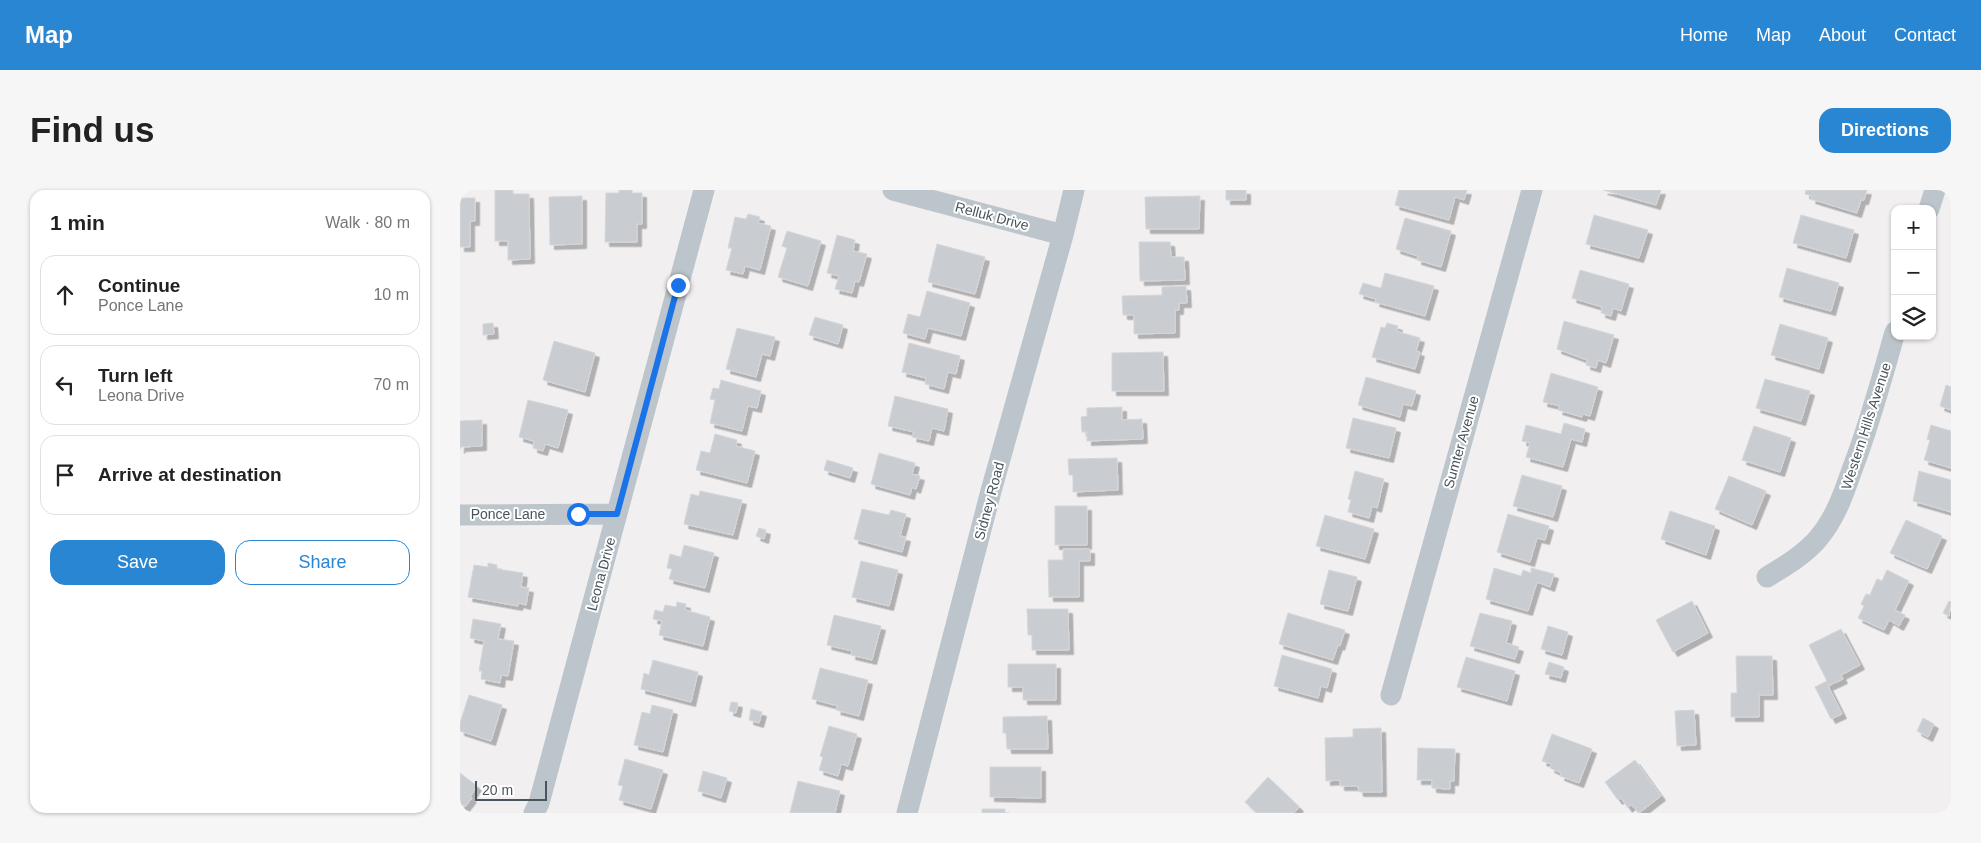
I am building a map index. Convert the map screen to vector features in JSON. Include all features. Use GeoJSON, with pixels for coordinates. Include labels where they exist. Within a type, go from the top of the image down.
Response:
{"type":"FeatureCollection","features":[{"type":"Feature","properties":{"kind":"street","name":"Leona Drive"},"geometry":{"type":"LineString","coordinates":[[534,813],[575,671],[704,190]]}},
{"type":"Feature","properties":{"kind":"street","name":"Relluk Drive"},"geometry":{"type":"LineString","coordinates":[[892,190],[1063,235]]}},
{"type":"Feature","properties":{"kind":"street","name":"Sidney Road"},"geometry":{"type":"LineString","coordinates":[[907,813],[991,491],[1074,190]]}},
{"type":"Feature","properties":{"kind":"street","name":"Sumter Avenue"},"geometry":{"type":"LineString","coordinates":[[1391,695],[1532,190]]}},
{"type":"Feature","properties":{"kind":"street"},"geometry":{"type":"LineString","coordinates":[[1930,205],[1935,190]]}},
{"type":"Feature","properties":{"kind":"street","name":"Western Hills Avenue"},"geometry":{"type":"LineString","coordinates":[[1767,577],[1799,557],[1816,541],[1830,522],[1841,500],[1869,423],[1893,340]]}},
{"type":"Feature","properties":{"kind":"street","name":"Ponce Lane"},"geometry":{"type":"LineString","coordinates":[[460,515],[617,514]]}},
{"type":"Feature","properties":{"kind":"building"},"geometry":{"type":"Polygon","coordinates":[[[495,190],[513,190],[513,194],[529,194],[530,259],[508,260],[508,241],[495,241],[495,190]]]}},
{"type":"Feature","properties":{"kind":"building"},"geometry":{"type":"Polygon","coordinates":[[[619,190],[632,190],[632,193],[642,193],[642,224],[637,224],[637,242],[605,242],[606,193],[619,193],[619,190]]]}},
{"type":"Feature","properties":{"kind":"building"},"geometry":{"type":"Polygon","coordinates":[[[1226,190],[1246,190],[1246,200],[1226,200],[1226,190]]]}},
{"type":"Feature","properties":{"kind":"building"},"geometry":{"type":"Polygon","coordinates":[[[1399,190],[1467,190],[1464,200],[1455,197],[1449,220],[1395,205],[1399,190]]]}},
{"type":"Feature","properties":{"kind":"building"},"geometry":{"type":"Polygon","coordinates":[[[1603,190],[1661,190],[1656,205],[1603,190]]]}},
{"type":"Feature","properties":{"kind":"building"},"geometry":{"type":"Polygon","coordinates":[[[1806,190],[1867,190],[1864,200],[1861,200],[1857,213],[1811,199],[1812,196],[1805,194],[1806,190]]]}},
{"type":"Feature","properties":{"kind":"building"},"geometry":{"type":"Polygon","coordinates":[[[582,196],[582,244],[550,245],[549,197],[582,196]]]}},
{"type":"Feature","properties":{"kind":"building"},"geometry":{"type":"Polygon","coordinates":[[[1200,196],[1199,229],[1146,229],[1145,197],[1200,196]]]}},
{"type":"Feature","properties":{"kind":"building"},"geometry":{"type":"Polygon","coordinates":[[[460,198],[475,198],[475,221],[470,221],[470,247],[460,247],[460,198]]]}},
{"type":"Feature","properties":{"kind":"building"},"geometry":{"type":"Polygon","coordinates":[[[748,214],[760,217],[758,223],[771,226],[760,270],[745,266],[743,274],[726,270],[732,248],[728,248],[735,217],[746,219],[748,214]]]}},
{"type":"Feature","properties":{"kind":"building"},"geometry":{"type":"Polygon","coordinates":[[[1594,215],[1648,230],[1639,258],[1586,244],[1594,215]]]}},
{"type":"Feature","properties":{"kind":"building"},"geometry":{"type":"Polygon","coordinates":[[[1801,215],[1854,230],[1846,258],[1793,243],[1801,215]]]}},
{"type":"Feature","properties":{"kind":"building"},"geometry":{"type":"Polygon","coordinates":[[[1405,218],[1451,231],[1441,267],[1417,260],[1418,256],[1396,249],[1405,218]]]}},
{"type":"Feature","properties":{"kind":"building"},"geometry":{"type":"Polygon","coordinates":[[[787,231],[821,241],[808,286],[778,277],[787,248],[782,246],[787,231]]]}},
{"type":"Feature","properties":{"kind":"building"},"geometry":{"type":"Polygon","coordinates":[[[837,235],[855,240],[853,251],[867,254],[859,282],[855,281],[852,293],[835,289],[839,276],[827,273],[837,235]]]}},
{"type":"Feature","properties":{"kind":"building"},"geometry":{"type":"Polygon","coordinates":[[[1139,242],[1170,242],[1171,257],[1184,257],[1185,280],[1140,281],[1139,242]]]}},
{"type":"Feature","properties":{"kind":"building"},"geometry":{"type":"Polygon","coordinates":[[[937,244],[985,257],[975,294],[928,282],[937,244]]]}},
{"type":"Feature","properties":{"kind":"building"},"geometry":{"type":"Polygon","coordinates":[[[1787,268],[1839,283],[1831,311],[1779,297],[1787,268]]]}},
{"type":"Feature","properties":{"kind":"building"},"geometry":{"type":"Polygon","coordinates":[[[1580,270],[1629,284],[1621,311],[1613,308],[1611,316],[1601,313],[1602,307],[1572,298],[1580,270]]]}},
{"type":"Feature","properties":{"kind":"building"},"geometry":{"type":"Polygon","coordinates":[[[1385,273],[1434,286],[1425,316],[1375,302],[1376,299],[1359,294],[1363,283],[1381,288],[1385,273]]]}},
{"type":"Feature","properties":{"kind":"building"},"geometry":{"type":"Polygon","coordinates":[[[1186,286],[1187,303],[1179,303],[1179,310],[1175,310],[1175,333],[1134,334],[1134,315],[1123,315],[1122,296],[1162,295],[1162,287],[1186,286]]]}},
{"type":"Feature","properties":{"kind":"building"},"geometry":{"type":"Polygon","coordinates":[[[927,291],[970,303],[961,336],[928,328],[925,339],[903,333],[908,314],[920,317],[927,291]]]}},
{"type":"Feature","properties":{"kind":"building"},"geometry":{"type":"Polygon","coordinates":[[[815,317],[843,325],[838,344],[809,335],[815,317]]]}},
{"type":"Feature","properties":{"kind":"building"},"geometry":{"type":"Polygon","coordinates":[[[1564,321],[1614,335],[1606,363],[1598,360],[1596,368],[1586,365],[1587,360],[1557,349],[1564,321]]]}},
{"type":"Feature","properties":{"kind":"building"},"geometry":{"type":"Polygon","coordinates":[[[493,323],[494,334],[483,335],[483,324],[493,323]]]}},
{"type":"Feature","properties":{"kind":"building"},"geometry":{"type":"Polygon","coordinates":[[[1387,323],[1398,326],[1396,331],[1420,338],[1416,351],[1420,352],[1415,369],[1372,357],[1381,327],[1385,328],[1387,323]]]}},
{"type":"Feature","properties":{"kind":"building"},"geometry":{"type":"Polygon","coordinates":[[[1780,324],[1828,338],[1819,369],[1771,355],[1780,324]]]}},
{"type":"Feature","properties":{"kind":"building"},"geometry":{"type":"Polygon","coordinates":[[[737,328],[775,337],[770,356],[762,354],[756,377],[726,369],[737,328]]]}},
{"type":"Feature","properties":{"kind":"building"},"geometry":{"type":"Polygon","coordinates":[[[554,341],[595,353],[585,392],[543,380],[554,341]]]}},
{"type":"Feature","properties":{"kind":"building"},"geometry":{"type":"Polygon","coordinates":[[[909,343],[960,356],[956,374],[948,372],[944,389],[925,384],[926,378],[902,372],[909,343]]]}},
{"type":"Feature","properties":{"kind":"building"},"geometry":{"type":"Polygon","coordinates":[[[1163,352],[1164,391],[1112,391],[1112,353],[1163,352]]]}},
{"type":"Feature","properties":{"kind":"building"},"geometry":{"type":"Polygon","coordinates":[[[1551,373],[1598,387],[1590,416],[1583,414],[1582,417],[1558,410],[1560,406],[1543,402],[1551,373]]]}},
{"type":"Feature","properties":{"kind":"building"},"geometry":{"type":"Polygon","coordinates":[[[1366,377],[1416,391],[1412,406],[1403,404],[1400,417],[1358,405],[1366,377]]]}},
{"type":"Feature","properties":{"kind":"building"},"geometry":{"type":"Polygon","coordinates":[[[1765,379],[1810,391],[1801,421],[1756,408],[1765,379]]]}},
{"type":"Feature","properties":{"kind":"building"},"geometry":{"type":"Polygon","coordinates":[[[721,380],[761,391],[757,408],[748,406],[742,431],[710,423],[715,400],[710,399],[713,388],[719,389],[721,380]]]}},
{"type":"Feature","properties":{"kind":"building"},"geometry":{"type":"Polygon","coordinates":[[[1946,385],[1951,387],[1951,410],[1940,406],[1946,385]]]}},
{"type":"Feature","properties":{"kind":"building"},"geometry":{"type":"Polygon","coordinates":[[[895,396],[948,409],[944,431],[932,428],[929,441],[912,437],[914,432],[888,426],[895,396]]]}},
{"type":"Feature","properties":{"kind":"building"},"geometry":{"type":"Polygon","coordinates":[[[528,400],[568,410],[558,448],[545,444],[543,451],[533,448],[534,441],[519,437],[528,400]]]}},
{"type":"Feature","properties":{"kind":"building"},"geometry":{"type":"Polygon","coordinates":[[[1122,407],[1122,420],[1142,419],[1143,439],[1087,441],[1087,432],[1082,432],[1081,417],[1087,416],[1087,408],[1122,407]]]}},
{"type":"Feature","properties":{"kind":"building"},"geometry":{"type":"Polygon","coordinates":[[[1353,418],[1396,428],[1389,458],[1346,448],[1353,418]]]}},
{"type":"Feature","properties":{"kind":"building"},"geometry":{"type":"Polygon","coordinates":[[[482,420],[482,446],[461,447],[460,449],[460,421],[482,420]]]}},
{"type":"Feature","properties":{"kind":"building"},"geometry":{"type":"Polygon","coordinates":[[[1564,423],[1585,429],[1582,442],[1571,439],[1563,467],[1526,457],[1530,443],[1522,441],[1526,425],[1561,434],[1564,423]]]}},
{"type":"Feature","properties":{"kind":"building"},"geometry":{"type":"Polygon","coordinates":[[[1931,425],[1951,431],[1951,468],[1924,460],[1930,440],[1927,439],[1931,425]]]}},
{"type":"Feature","properties":{"kind":"building"},"geometry":{"type":"Polygon","coordinates":[[[1754,426],[1791,438],[1780,472],[1742,460],[1754,426]]]}},
{"type":"Feature","properties":{"kind":"building"},"geometry":{"type":"Polygon","coordinates":[[[715,434],[737,440],[736,446],[755,451],[747,483],[696,470],[701,451],[710,453],[715,434]]]}},
{"type":"Feature","properties":{"kind":"building"},"geometry":{"type":"Polygon","coordinates":[[[879,453],[915,463],[912,474],[920,476],[916,489],[912,487],[910,495],[871,484],[879,453]]]}},
{"type":"Feature","properties":{"kind":"building"},"geometry":{"type":"Polygon","coordinates":[[[1117,458],[1118,490],[1073,492],[1073,475],[1069,475],[1068,459],[1117,458]]]}},
{"type":"Feature","properties":{"kind":"building"},"geometry":{"type":"Polygon","coordinates":[[[827,460],[853,468],[850,478],[824,470],[827,460]]]}},
{"type":"Feature","properties":{"kind":"building"},"geometry":{"type":"Polygon","coordinates":[[[1355,471],[1384,479],[1377,508],[1372,506],[1369,518],[1348,512],[1351,500],[1348,499],[1355,471]]]}},
{"type":"Feature","properties":{"kind":"building"},"geometry":{"type":"Polygon","coordinates":[[[1919,471],[1951,480],[1951,512],[1913,501],[1919,471]]]}},
{"type":"Feature","properties":{"kind":"building"},"geometry":{"type":"Polygon","coordinates":[[[1522,475],[1562,486],[1553,517],[1513,506],[1522,475]]]}},
{"type":"Feature","properties":{"kind":"building"},"geometry":{"type":"Polygon","coordinates":[[[1729,476],[1766,491],[1752,525],[1715,509],[1729,476]]]}},
{"type":"Feature","properties":{"kind":"building"},"geometry":{"type":"Polygon","coordinates":[[[700,491],[742,500],[733,535],[684,524],[691,494],[699,496],[700,491]]]}},
{"type":"Feature","properties":{"kind":"building"},"geometry":{"type":"Polygon","coordinates":[[[1055,506],[1087,506],[1087,545],[1055,545],[1055,506]]]}},
{"type":"Feature","properties":{"kind":"building"},"geometry":{"type":"Polygon","coordinates":[[[862,509],[889,515],[891,510],[906,514],[900,536],[906,537],[902,552],[854,539],[862,509]]]}},
{"type":"Feature","properties":{"kind":"building"},"geometry":{"type":"Polygon","coordinates":[[[1670,511],[1715,526],[1706,555],[1661,539],[1670,511]]]}},
{"type":"Feature","properties":{"kind":"building"},"geometry":{"type":"Polygon","coordinates":[[[1508,514],[1549,526],[1545,540],[1537,538],[1530,562],[1497,552],[1508,514]]]}},
{"type":"Feature","properties":{"kind":"building"},"geometry":{"type":"Polygon","coordinates":[[[1325,515],[1374,529],[1365,559],[1316,546],[1325,515]]]}},
{"type":"Feature","properties":{"kind":"building"},"geometry":{"type":"Polygon","coordinates":[[[1906,520],[1942,536],[1927,569],[1890,553],[1906,520]]]}},
{"type":"Feature","properties":{"kind":"building"},"geometry":{"type":"Polygon","coordinates":[[[759,528],[766,530],[764,539],[756,536],[759,528]]]}},
{"type":"Feature","properties":{"kind":"building"},"geometry":{"type":"Polygon","coordinates":[[[684,545],[714,553],[705,588],[669,579],[672,569],[667,568],[670,554],[681,557],[684,545]]]}},
{"type":"Feature","properties":{"kind":"building"},"geometry":{"type":"Polygon","coordinates":[[[1063,549],[1090,549],[1090,561],[1079,561],[1079,597],[1049,597],[1048,560],[1063,560],[1063,549]]]}},
{"type":"Feature","properties":{"kind":"building"},"geometry":{"type":"Polygon","coordinates":[[[861,561],[898,570],[889,606],[852,597],[861,561]]]}},
{"type":"Feature","properties":{"kind":"building"},"geometry":{"type":"Polygon","coordinates":[[[488,563],[497,565],[497,569],[523,573],[521,587],[529,588],[526,605],[519,603],[518,606],[468,597],[474,565],[488,567],[488,563]]]}},
{"type":"Feature","properties":{"kind":"building"},"geometry":{"type":"Polygon","coordinates":[[[1494,568],[1521,576],[1523,570],[1531,573],[1531,568],[1554,574],[1550,587],[1537,582],[1528,611],[1486,599],[1494,568]]]}},
{"type":"Feature","properties":{"kind":"building"},"geometry":{"type":"Polygon","coordinates":[[[1329,570],[1357,577],[1348,611],[1320,604],[1329,570]]]}},
{"type":"Feature","properties":{"kind":"building"},"geometry":{"type":"Polygon","coordinates":[[[1887,570],[1909,581],[1895,610],[1905,615],[1899,626],[1889,620],[1884,630],[1858,618],[1864,606],[1861,604],[1866,594],[1870,595],[1877,579],[1882,581],[1887,570]]]}},
{"type":"Feature","properties":{"kind":"building"},"geometry":{"type":"Polygon","coordinates":[[[1692,601],[1708,633],[1673,652],[1656,620],[1692,601]]]}},
{"type":"Feature","properties":{"kind":"building"},"geometry":{"type":"Polygon","coordinates":[[[1949,601],[1951,602],[1949,616],[1943,613],[1949,601]]]}},
{"type":"Feature","properties":{"kind":"building"},"geometry":{"type":"Polygon","coordinates":[[[677,602],[686,604],[685,610],[710,617],[703,646],[659,635],[662,621],[653,619],[655,610],[663,612],[665,605],[676,607],[677,602]]]}},
{"type":"Feature","properties":{"kind":"building"},"geometry":{"type":"Polygon","coordinates":[[[1027,609],[1068,609],[1069,650],[1032,650],[1032,635],[1028,635],[1027,609]]]}},
{"type":"Feature","properties":{"kind":"building"},"geometry":{"type":"Polygon","coordinates":[[[1288,613],[1345,630],[1333,660],[1279,644],[1288,613]]]}},
{"type":"Feature","properties":{"kind":"building"},"geometry":{"type":"Polygon","coordinates":[[[1480,613],[1512,621],[1506,643],[1519,647],[1515,659],[1470,646],[1480,613]]]}},
{"type":"Feature","properties":{"kind":"building"},"geometry":{"type":"Polygon","coordinates":[[[834,615],[881,626],[872,660],[851,655],[852,651],[827,645],[834,615]]]}},
{"type":"Feature","properties":{"kind":"building"},"geometry":{"type":"Polygon","coordinates":[[[473,619],[501,624],[498,639],[514,641],[508,676],[501,675],[500,683],[481,679],[482,671],[479,671],[484,641],[470,638],[473,619]]]}},
{"type":"Feature","properties":{"kind":"building"},"geometry":{"type":"Polygon","coordinates":[[[1548,626],[1568,632],[1562,655],[1541,649],[1548,626]]]}},
{"type":"Feature","properties":{"kind":"building"},"geometry":{"type":"Polygon","coordinates":[[[1841,629],[1860,665],[1841,675],[1843,679],[1828,686],[1842,714],[1831,719],[1815,687],[1827,681],[1809,645],[1841,629]]]}},
{"type":"Feature","properties":{"kind":"building"},"geometry":{"type":"Polygon","coordinates":[[[1282,655],[1332,669],[1327,688],[1321,686],[1318,698],[1274,686],[1282,655]]]}},
{"type":"Feature","properties":{"kind":"building"},"geometry":{"type":"Polygon","coordinates":[[[1736,656],[1772,656],[1773,695],[1759,695],[1759,717],[1731,717],[1731,693],[1737,693],[1736,656]]]}},
{"type":"Feature","properties":{"kind":"building"},"geometry":{"type":"Polygon","coordinates":[[[1466,657],[1515,671],[1507,701],[1457,687],[1466,657]]]}},
{"type":"Feature","properties":{"kind":"building"},"geometry":{"type":"Polygon","coordinates":[[[653,660],[698,672],[691,702],[641,689],[644,673],[649,675],[653,660]]]}},
{"type":"Feature","properties":{"kind":"building"},"geometry":{"type":"Polygon","coordinates":[[[1549,662],[1564,667],[1561,678],[1545,674],[1549,662]]]}},
{"type":"Feature","properties":{"kind":"building"},"geometry":{"type":"Polygon","coordinates":[[[1008,664],[1056,664],[1056,700],[1023,700],[1023,687],[1008,687],[1008,664]]]}},
{"type":"Feature","properties":{"kind":"building"},"geometry":{"type":"Polygon","coordinates":[[[820,668],[868,680],[859,716],[836,710],[838,706],[812,699],[820,668]]]}},
{"type":"Feature","properties":{"kind":"building"},"geometry":{"type":"Polygon","coordinates":[[[469,695],[502,705],[491,741],[460,731],[460,723],[469,695]]]}},
{"type":"Feature","properties":{"kind":"building"},"geometry":{"type":"Polygon","coordinates":[[[731,702],[738,703],[736,713],[729,711],[731,702]]]}},
{"type":"Feature","properties":{"kind":"building"},"geometry":{"type":"Polygon","coordinates":[[[652,705],[673,710],[663,752],[634,745],[642,712],[650,714],[652,705]]]}},
{"type":"Feature","properties":{"kind":"building"},"geometry":{"type":"Polygon","coordinates":[[[751,709],[762,712],[759,723],[749,720],[751,709]]]}},
{"type":"Feature","properties":{"kind":"building"},"geometry":{"type":"Polygon","coordinates":[[[1694,710],[1696,745],[1677,746],[1675,711],[1694,710]]]}},
{"type":"Feature","properties":{"kind":"building"},"geometry":{"type":"Polygon","coordinates":[[[1047,716],[1048,749],[1007,749],[1006,733],[1003,733],[1003,717],[1047,716]]]}},
{"type":"Feature","properties":{"kind":"building"},"geometry":{"type":"Polygon","coordinates":[[[1923,718],[1934,724],[1928,737],[1917,731],[1923,718]]]}},
{"type":"Feature","properties":{"kind":"building"},"geometry":{"type":"Polygon","coordinates":[[[829,726],[857,734],[848,766],[841,764],[838,776],[819,770],[823,757],[820,756],[829,726]]]}},
{"type":"Feature","properties":{"kind":"building"},"geometry":{"type":"Polygon","coordinates":[[[1381,728],[1382,792],[1359,792],[1358,786],[1340,786],[1340,780],[1326,781],[1325,738],[1353,737],[1353,729],[1381,728]]]}},
{"type":"Feature","properties":{"kind":"building"},"geometry":{"type":"Polygon","coordinates":[[[1552,734],[1592,749],[1579,783],[1560,776],[1561,773],[1550,768],[1551,764],[1542,761],[1552,734]]]}},
{"type":"Feature","properties":{"kind":"building"},"geometry":{"type":"Polygon","coordinates":[[[1418,748],[1455,749],[1454,781],[1450,781],[1450,789],[1432,788],[1432,780],[1417,780],[1418,748]]]}},
{"type":"Feature","properties":{"kind":"building"},"geometry":{"type":"Polygon","coordinates":[[[625,759],[663,770],[651,809],[619,800],[623,786],[618,785],[625,759]]]}},
{"type":"Feature","properties":{"kind":"building"},"geometry":{"type":"Polygon","coordinates":[[[1635,760],[1661,796],[1639,813],[1631,805],[1628,808],[1621,798],[1618,800],[1605,782],[1635,760]]]}},
{"type":"Feature","properties":{"kind":"building"},"geometry":{"type":"Polygon","coordinates":[[[990,767],[1041,767],[1041,798],[990,797],[990,767]]]}},
{"type":"Feature","properties":{"kind":"building"},"geometry":{"type":"Polygon","coordinates":[[[703,771],[727,778],[721,798],[698,791],[703,771]]]}},
{"type":"Feature","properties":{"kind":"building"},"geometry":{"type":"Polygon","coordinates":[[[460,773],[477,786],[470,797],[472,798],[465,807],[463,805],[460,809],[460,773]]]}},
{"type":"Feature","properties":{"kind":"building"},"geometry":{"type":"Polygon","coordinates":[[[1268,777],[1299,807],[1294,813],[1257,813],[1245,802],[1268,777]]]}},
{"type":"Feature","properties":{"kind":"building"},"geometry":{"type":"Polygon","coordinates":[[[798,781],[840,791],[835,813],[790,813],[798,781]]]}},
{"type":"Feature","properties":{"kind":"building"},"geometry":{"type":"Polygon","coordinates":[[[982,809],[1005,809],[1005,813],[982,813],[982,809]]]}},
{"type":"Feature","properties":{"kind":"route"},"geometry":{"type":"LineString","coordinates":[[578,514],[617,514],[678,285]]}}]}
